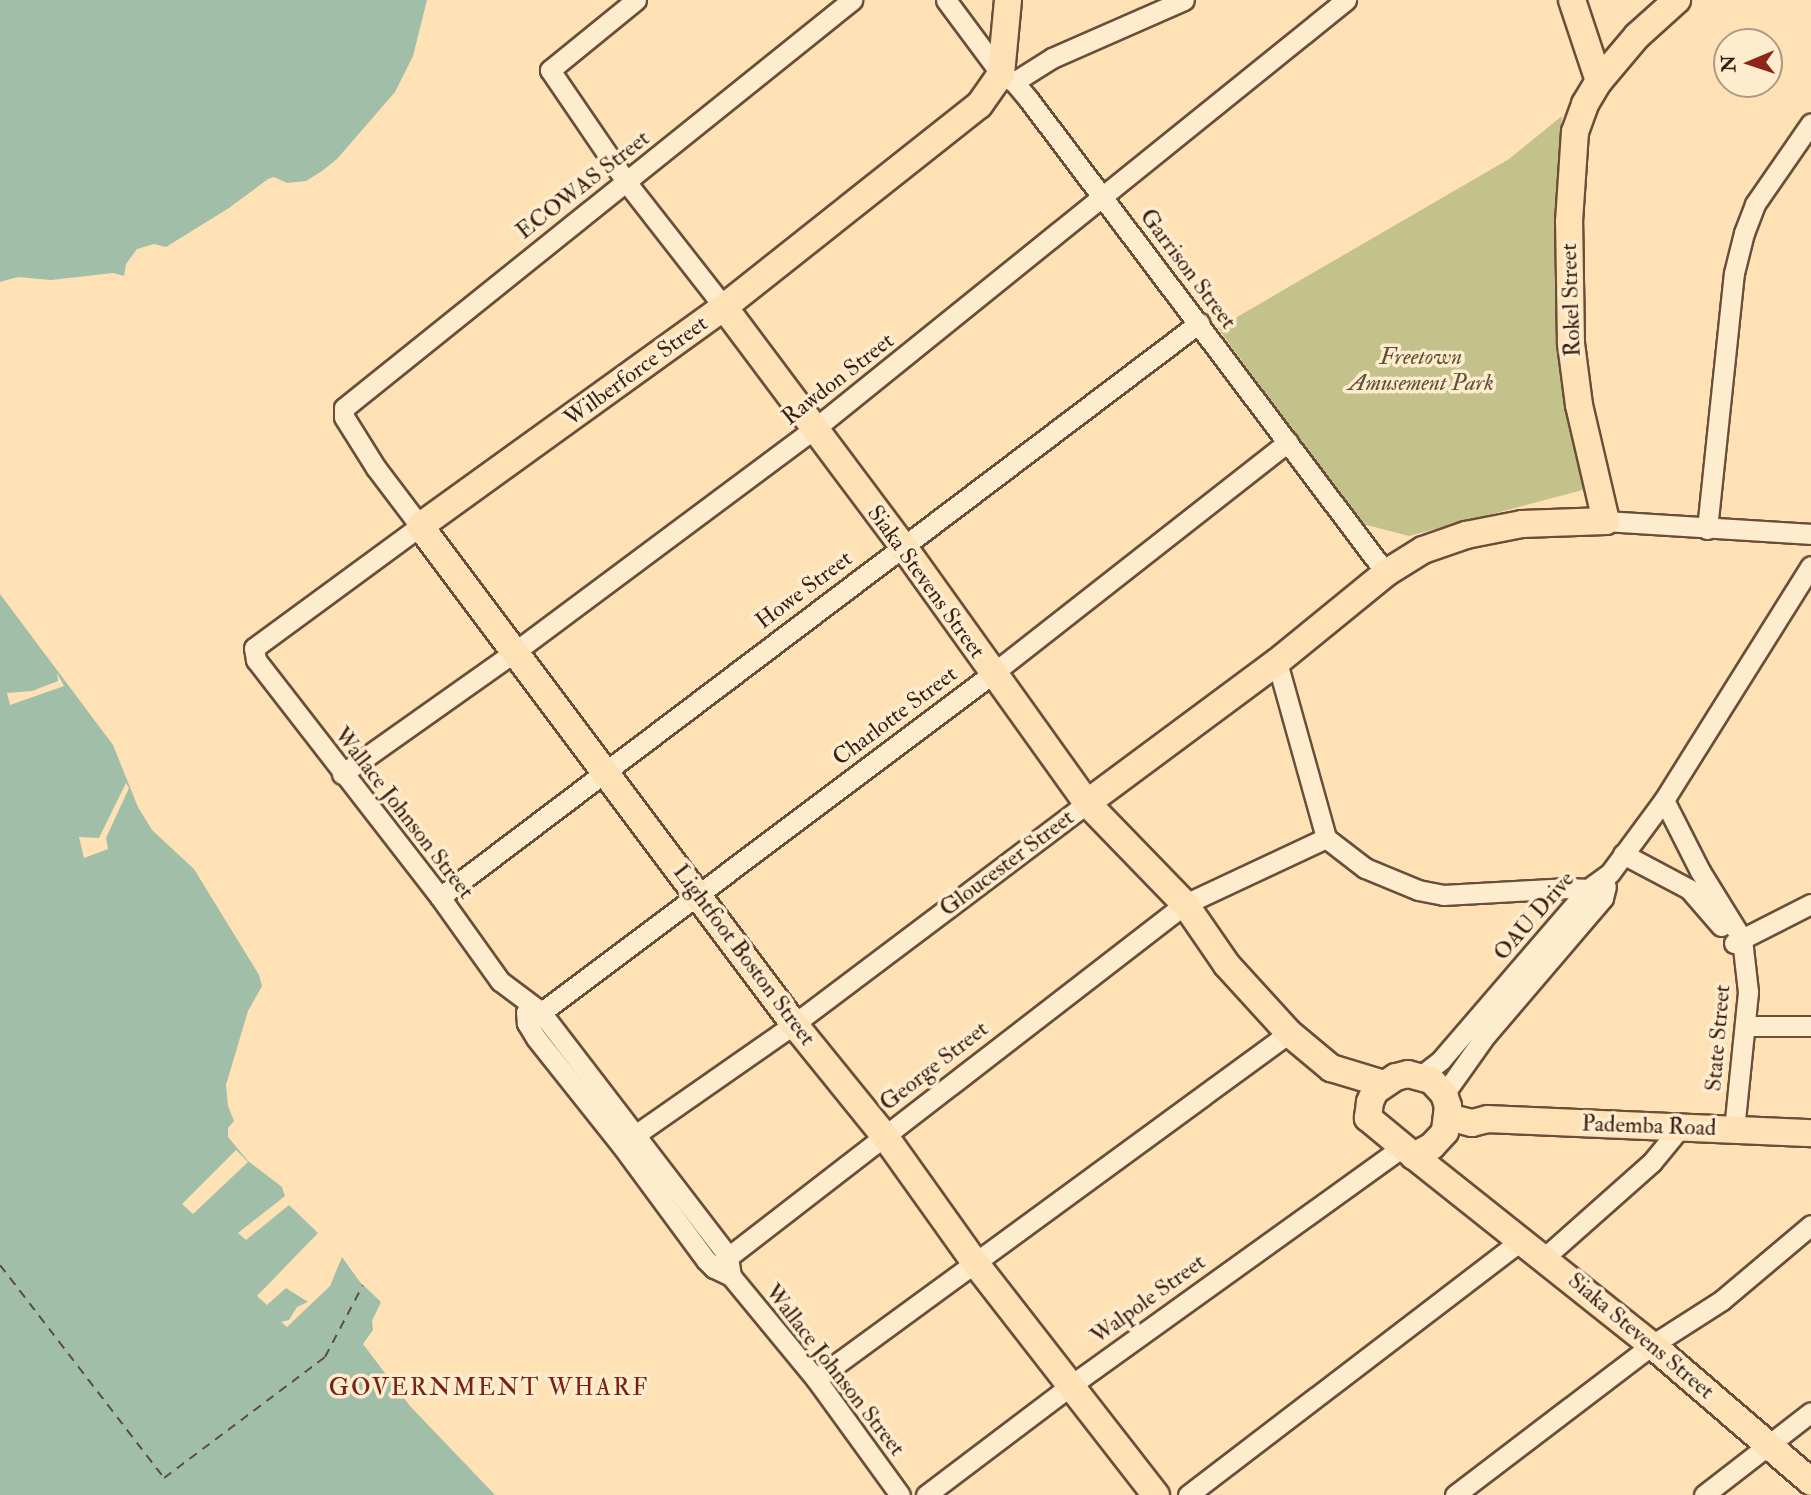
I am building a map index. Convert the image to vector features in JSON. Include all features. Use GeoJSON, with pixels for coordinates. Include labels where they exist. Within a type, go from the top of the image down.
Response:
{"type":"FeatureCollection","features":[{"type":"Feature","properties":{"kind":"main road"},"geometry":{"type":"LineString","coordinates":[[1007,78],[1008,0]]}},
{"type":"Feature","properties":{"kind":"main road"},"geometry":{"type":"LineString","coordinates":[[1572,0],[1599,81]]}},
{"type":"Feature","properties":{"kind":"main road","name":"Rokel Street"},"geometry":{"type":"LineString","coordinates":[[1606,521],[1578,405],[1568,280],[1575,131],[1585,104],[1599,81],[1637,36],[1677,0]]}},
{"type":"Feature","properties":{"kind":"main road","name":"Wilberforce Street"},"geometry":{"type":"LineString","coordinates":[[419,526],[724,307],[979,105],[1007,78]]}},
{"type":"Feature","properties":{"kind":"main road","name":"Siaka Stevens Street"},"geometry":{"type":"LineString","coordinates":[[724,307],[813,430],[903,546],[992,674],[1087,803],[1185,904],[1227,965],[1289,1034],[1331,1068],[1345,1091],[1368,1118]]}},
{"type":"Feature","properties":{"kind":"main road","name":"Gloucester Street"},"geometry":{"type":"LineString","coordinates":[[1087,803],[1278,662],[1386,573],[1423,550],[1466,535],[1522,524],[1606,521]]}},
{"type":"Feature","properties":{"kind":"main road","name":"Lightfoot Boston Street"},"geometry":{"type":"LineString","coordinates":[[419,526],[699,894],[794,1024],[884,1135],[976,1264],[1156,1495]]}},
{"type":"Feature","properties":{"kind":"main road","name":"Siaka Stevens Street"},"geometry":{"type":"LineString","coordinates":[[1331,1068],[1384,1084]]}},
{"type":"Feature","properties":{"kind":"main road"},"geometry":{"type":"LineString","coordinates":[[1445,1120],[1408,1151],[1368,1118],[1370,1102],[1384,1084],[1408,1074],[1422,1075],[1438,1086],[1465,1197]]}},
{"type":"Feature","properties":{"kind":"main road","name":"Pademba Road"},"geometry":{"type":"LineString","coordinates":[[1445,1120],[1470,1135],[1488,1119],[1811,1133]]}},
{"type":"Feature","properties":{"kind":"main road","name":"Siaka Stevens Street"},"geometry":{"type":"LineString","coordinates":[[1408,1151],[1653,1345],[1811,1482]]}},
{"type":"Feature","properties":{"kind":"street","name":"Siaka Stevens Street"},"geometry":{"type":"LineString","coordinates":[[636,0],[550,70],[627,183],[724,307]]}},
{"type":"Feature","properties":{"kind":"street","name":"ECOWAS Street"},"geometry":{"type":"LineString","coordinates":[[344,408],[852,0]]}},
{"type":"Feature","properties":{"kind":"street","name":"Garrison Street"},"geometry":{"type":"LineString","coordinates":[[946,0],[1104,199],[1386,573]]}},
{"type":"Feature","properties":{"kind":"street","name":"Rawdon Street"},"geometry":{"type":"LineString","coordinates":[[342,774],[516,651],[813,430],[1104,199],[1304,31],[1346,0]]}},
{"type":"Feature","properties":{"kind":"street"},"geometry":{"type":"LineString","coordinates":[[1007,78],[1171,2]]}},
{"type":"Feature","properties":{"kind":"street"},"geometry":{"type":"LineString","coordinates":[[1707,529],[1734,273],[1744,233],[1755,204],[1811,124]]}},
{"type":"Feature","properties":{"kind":"street","name":"Howe Street"},"geometry":{"type":"LineString","coordinates":[[440,897],[1199,323]]}},
{"type":"Feature","properties":{"kind":"street","name":"Lightfoot Boston Street"},"geometry":{"type":"LineString","coordinates":[[344,408],[344,417],[376,468],[419,526]]}},
{"type":"Feature","properties":{"kind":"street","name":"Charlotte Street"},"geometry":{"type":"LineString","coordinates":[[530,1012],[699,894],[992,674],[1287,443]]}},
{"type":"Feature","properties":{"kind":"street"},"geometry":{"type":"LineString","coordinates":[[1606,521],[1811,534]]}},
{"type":"Feature","properties":{"kind":"street","name":"Wilberforce Street"},"geometry":{"type":"LineString","coordinates":[[254,648],[419,526]]}},
{"type":"Feature","properties":{"kind":"street","name":"OAU Drive"},"geometry":{"type":"LineString","coordinates":[[1445,1120],[1478,1044],[1596,893],[1664,800],[1811,566]]}},
{"type":"Feature","properties":{"kind":"street","name":"Wallace Johnson Street"},"geometry":{"type":"LineString","coordinates":[[254,648],[256,660],[342,774],[440,897],[500,981],[530,1012],[724,1267],[816,1380],[900,1495]]}},
{"type":"Feature","properties":{"kind":"street"},"geometry":{"type":"LineString","coordinates":[[1278,662],[1326,838],[1365,868],[1418,890],[1443,895],[1541,888],[1596,893]]}},
{"type":"Feature","properties":{"kind":"street","name":"State Street"},"geometry":{"type":"LineString","coordinates":[[1664,800],[1740,944],[1748,977],[1734,1130]]}},
{"type":"Feature","properties":{"kind":"street","name":"Gloucester Street"},"geometry":{"type":"LineString","coordinates":[[628,1140],[794,1024],[1087,803]]}},
{"type":"Feature","properties":{"kind":"street","name":"George Street"},"geometry":{"type":"LineString","coordinates":[[724,1267],[884,1135],[1185,904],[1326,838]]}},
{"type":"Feature","properties":{"kind":"street"},"geometry":{"type":"LineString","coordinates":[[1623,854],[1689,889],[1740,944],[1811,904]]}},
{"type":"Feature","properties":{"kind":"street","name":"OAU Drive"},"geometry":{"type":"LineString","coordinates":[[1422,1075],[1441,1060],[1596,893]]}},
{"type":"Feature","properties":{"kind":"street"},"geometry":{"type":"LineString","coordinates":[[1745,1026],[1811,1026]]}},
{"type":"Feature","properties":{"kind":"street"},"geometry":{"type":"LineString","coordinates":[[816,1380],[1289,1034]]}},
{"type":"Feature","properties":{"kind":"street"},"geometry":{"type":"LineString","coordinates":[[1545,1258],[1652,1162],[1680,1128]]}},
{"type":"Feature","properties":{"kind":"street","name":"Walpole Street"},"geometry":{"type":"LineString","coordinates":[[926,1495],[1070,1386],[1408,1151]]}},
{"type":"Feature","properties":{"kind":"street"},"geometry":{"type":"LineString","coordinates":[[1455,1495],[1653,1345],[1722,1300],[1811,1225]]}},
{"type":"Feature","properties":{"kind":"street"},"geometry":{"type":"LineString","coordinates":[[1188,1495],[1522,1240]]}},
{"type":"Feature","properties":{"kind":"street"},"geometry":{"type":"LineString","coordinates":[[1704,1495],[1811,1412]]}},
{"type":"Feature","properties":{"kind":"green space","name":"Freetown Amusement Park"},"geometry":{"type":"Polygon","coordinates":[[[1562,116],[1556,225],[1556,333],[1572,421],[1594,487],[1409,536],[1359,523],[1218,328],[1509,159],[1562,116]]]}},
{"type":"Feature","properties":{"kind":"shaded area"},"geometry":{"type":"Polygon","coordinates":[[[0,0],[427,0],[413,56],[395,92],[337,159],[322,171],[306,181],[287,183],[274,177],[268,179],[229,208],[166,247],[154,244],[137,249],[126,264],[124,276],[113,273],[51,280],[18,277],[0,282],[0,0]]]}},
{"type":"Feature","properties":{"kind":"shaded area"},"geometry":{"type":"Polygon","coordinates":[[[0,594],[113,745],[138,807],[152,830],[194,869],[259,975],[262,986],[248,1011],[226,1085],[228,1106],[234,1121],[228,1128],[228,1137],[248,1161],[282,1187],[285,1196],[238,1233],[246,1240],[289,1205],[318,1233],[257,1296],[267,1305],[286,1288],[308,1302],[297,1307],[289,1320],[281,1322],[287,1327],[330,1286],[342,1257],[360,1282],[381,1302],[372,1321],[373,1330],[363,1344],[410,1406],[495,1495],[0,1495],[0,594]]]}},
{"type":"Feature","properties":{"kind":"pier"},"geometry":{"type":"Polygon","coordinates":[[[57,673],[64,686],[10,705],[7,693],[32,691],[58,681],[57,673]]]}},
{"type":"Feature","properties":{"kind":"pier"},"geometry":{"type":"Polygon","coordinates":[[[126,783],[129,788],[106,838],[108,849],[84,858],[79,837],[99,838],[126,783]]]}},
{"type":"Feature","properties":{"kind":"pier"},"geometry":{"type":"Polygon","coordinates":[[[236,1150],[248,1162],[193,1214],[182,1204],[236,1150]]]}},
{"type":"Feature","properties":{"kind":"ferry route"},"geometry":{"type":"LineString","coordinates":[[0,1265],[164,1478],[325,1357],[363,1285]]}},
{"type":"Feature","properties":{"kind":"district","name":"GOVERNMENT WHARF"},"geometry":{"type":"Point","coordinates":[489,1388]}}]}
